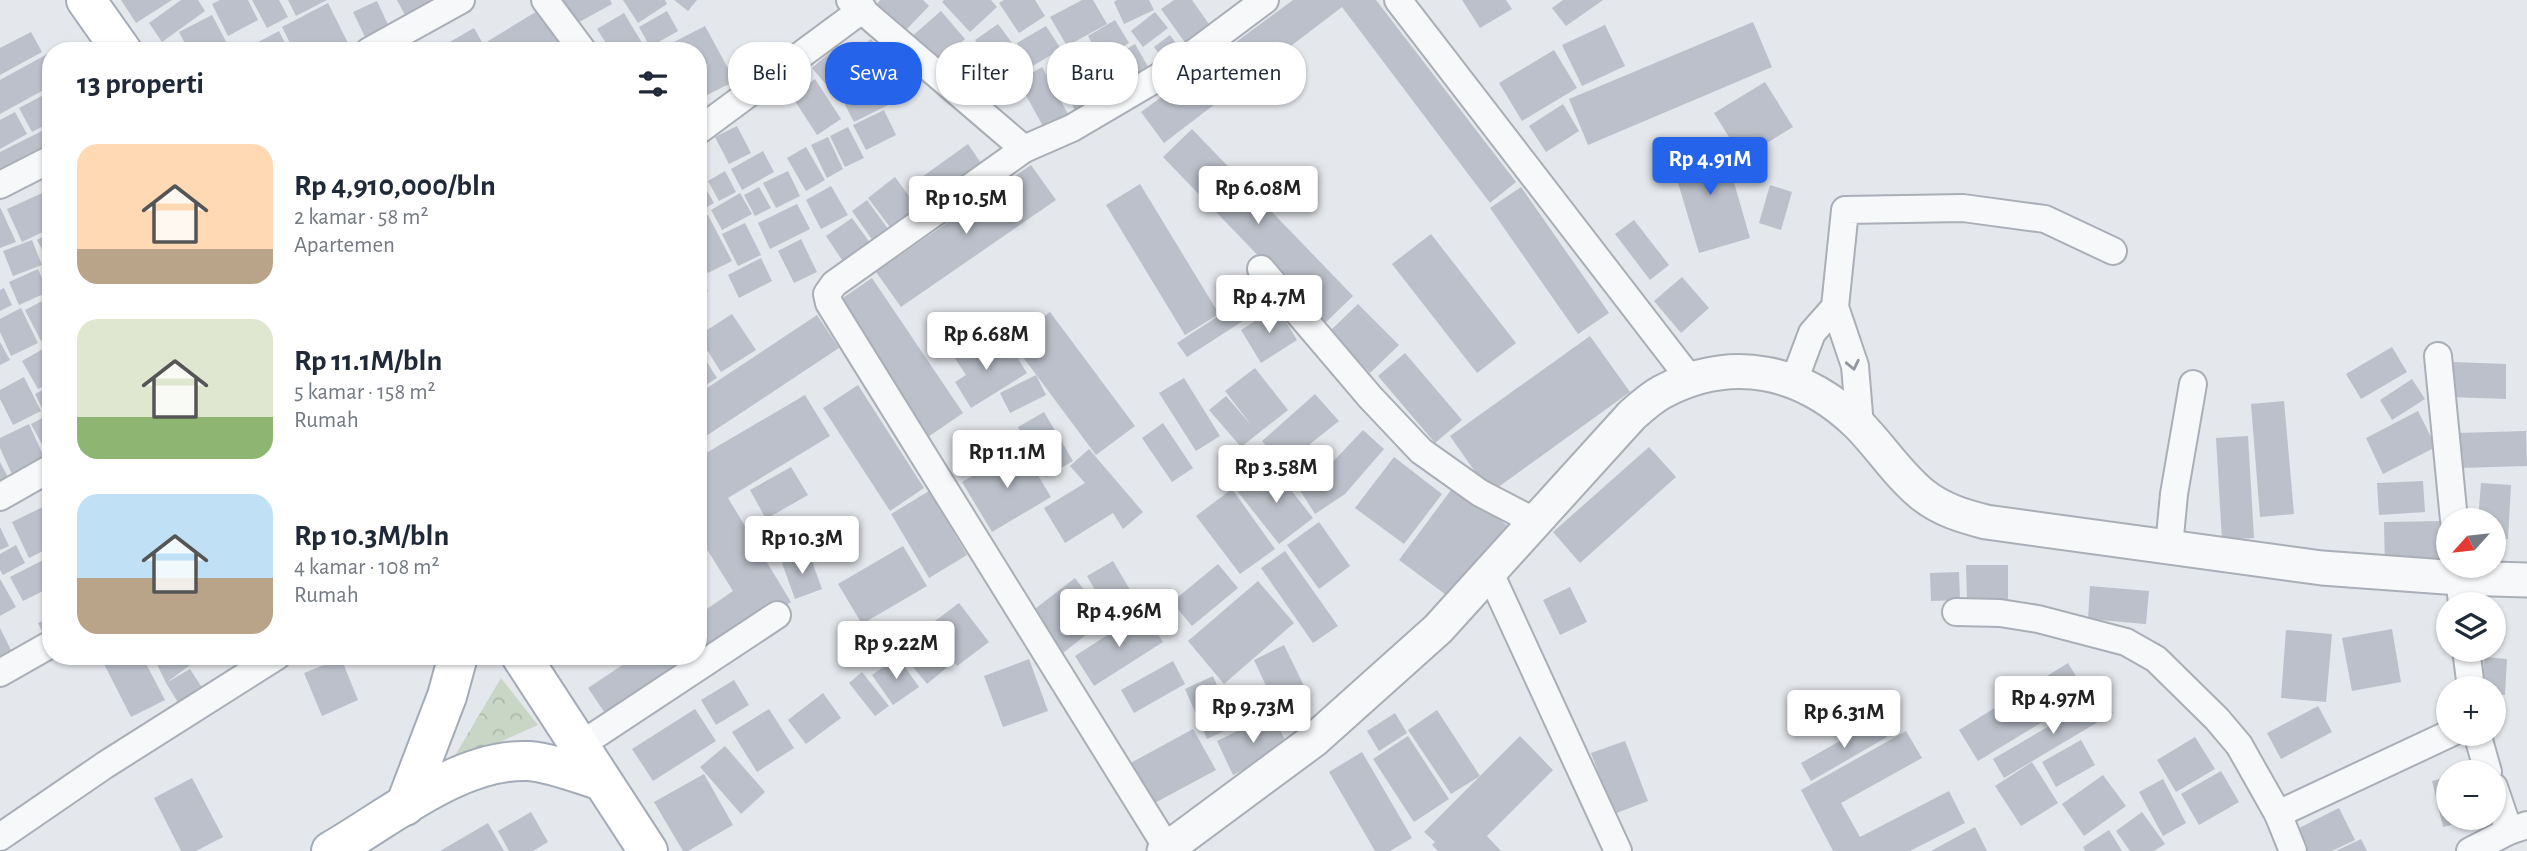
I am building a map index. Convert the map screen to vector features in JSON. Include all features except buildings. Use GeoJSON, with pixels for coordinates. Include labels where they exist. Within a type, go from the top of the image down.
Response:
{"type":"FeatureCollection","features":[{"type":"Feature","properties":{"kind":"main road"},"geometry":{"type":"LineString","coordinates":[[86,0],[116,42]]}},
{"type":"Feature","properties":{"kind":"main road"},"geometry":{"type":"LineString","coordinates":[[405,806],[447,696],[456,665]]}},
{"type":"Feature","properties":{"kind":"main road"},"geometry":{"type":"LineString","coordinates":[[527,665],[648,851]]}},
{"type":"Feature","properties":{"kind":"main road"},"geometry":{"type":"LineString","coordinates":[[331,851],[437,787],[502,762],[531,761],[602,781]]}},
{"type":"Feature","properties":{"kind":"street"},"geometry":{"type":"LineString","coordinates":[[385,42],[461,0]]}},
{"type":"Feature","properties":{"kind":"street"},"geometry":{"type":"LineString","coordinates":[[545,0],[576,42]]}},
{"type":"Feature","properties":{"kind":"street"},"geometry":{"type":"LineString","coordinates":[[1265,0],[1174,68],[1072,128],[1024,149],[834,284],[827,294],[829,303],[1167,850],[1314,740],[1438,629],[1632,415],[1660,393],[1690,379],[1736,371],[1784,378],[1832,401],[1860,426],[1922,495],[1948,511],[1986,522],[2322,568],[2460,582],[2527,580]]}},
{"type":"Feature","properties":{"kind":"street"},"geometry":{"type":"LineString","coordinates":[[1398,0],[1690,379]]}},
{"type":"Feature","properties":{"kind":"street"},"geometry":{"type":"LineString","coordinates":[[707,124],[857,5],[1024,149]]}},
{"type":"Feature","properties":{"kind":"street"},"geometry":{"type":"LineString","coordinates":[[0,185],[42,164]]}},
{"type":"Feature","properties":{"kind":"street"},"geometry":{"type":"LineString","coordinates":[[1860,426],[1855,366],[1835,307],[1845,210],[1963,208],[2045,219],[2113,251]]}},
{"type":"Feature","properties":{"kind":"street"},"geometry":{"type":"LineString","coordinates":[[1261,270],[1420,451],[1480,493],[1535,522]]}},
{"type":"Feature","properties":{"kind":"street"},"geometry":{"type":"LineString","coordinates":[[1784,378],[1812,333],[1835,307]]}},
{"type":"Feature","properties":{"kind":"street"},"geometry":{"type":"LineString","coordinates":[[2438,356],[2453,508]]}},
{"type":"Feature","properties":{"kind":"street"},"geometry":{"type":"LineString","coordinates":[[2169,547],[2174,494],[2193,384]]}},
{"type":"Feature","properties":{"kind":"street"},"geometry":{"type":"LineString","coordinates":[[0,497],[42,473]]}},
{"type":"Feature","properties":{"kind":"street"},"geometry":{"type":"LineString","coordinates":[[1490,573],[1618,851]]}},
{"type":"Feature","properties":{"kind":"street"},"geometry":{"type":"LineString","coordinates":[[1956,612],[2000,613],[2038,619],[2126,642],[2157,659],[2239,745],[2278,814],[2293,851]]}},
{"type":"Feature","properties":{"kind":"street"},"geometry":{"type":"LineString","coordinates":[[707,661],[777,615]]}},
{"type":"Feature","properties":{"kind":"street"},"geometry":{"type":"LineString","coordinates":[[0,673],[42,649]]}},
{"type":"Feature","properties":{"kind":"street"},"geometry":{"type":"LineString","coordinates":[[0,837],[105,765],[263,665]]}},
{"type":"Feature","properties":{"kind":"street"},"geometry":{"type":"LineString","coordinates":[[579,746],[701,665]]}},
{"type":"Feature","properties":{"kind":"street"},"geometry":{"type":"LineString","coordinates":[[2278,814],[2436,740]]}},
{"type":"Feature","properties":{"kind":"street"},"geometry":{"type":"LineString","coordinates":[[2470,851],[2518,828],[2506,808]]}},
{"type":"Feature","properties":{"kind":"green space"},"geometry":{"type":"Polygon","coordinates":[[[501,678],[538,725],[450,764],[501,678]]]}}]}
